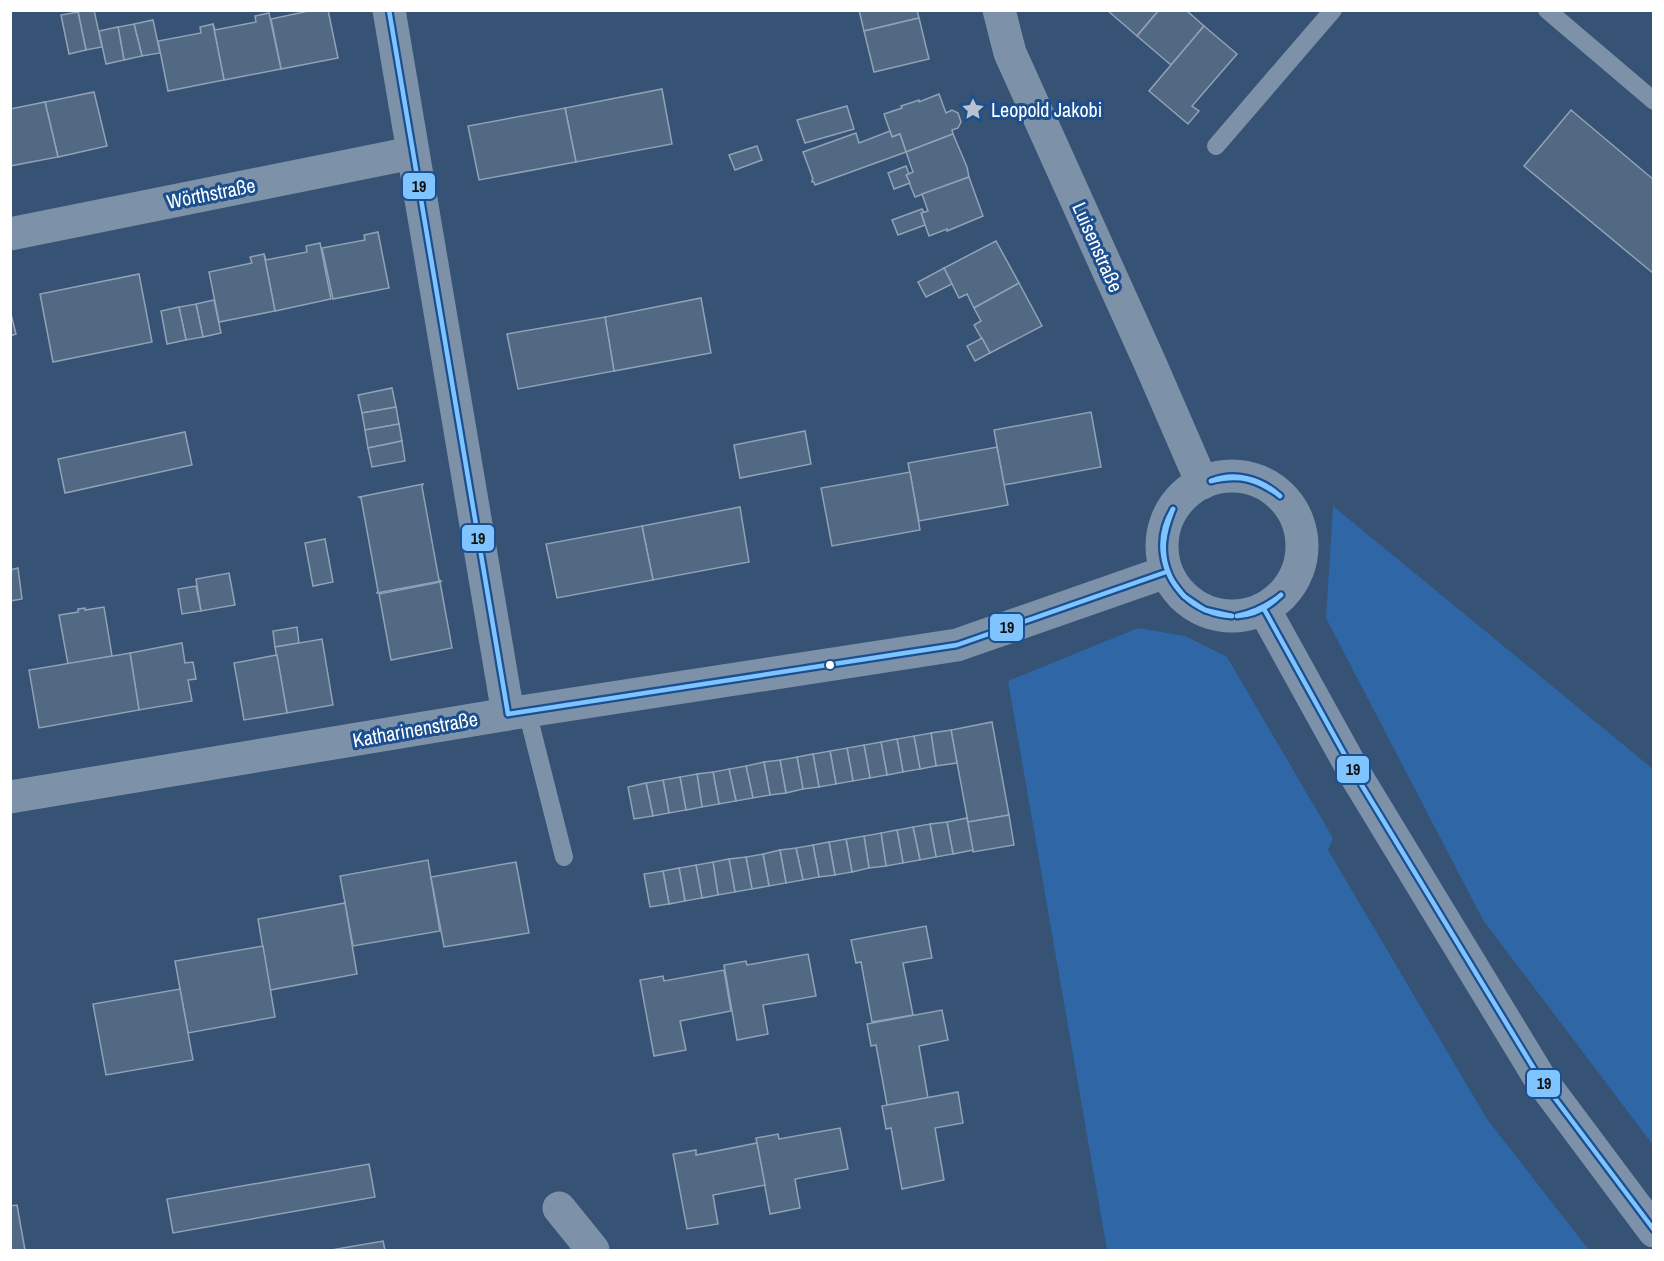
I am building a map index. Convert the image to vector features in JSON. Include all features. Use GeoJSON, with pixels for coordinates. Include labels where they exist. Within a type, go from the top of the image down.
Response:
{"type":"FeatureCollection","features":[{"type":"Feature","properties":{"kind":"street"},"geometry":{"type":"LineString","coordinates":[[389,10],[412,153],[517,712]]}},
{"type":"Feature","properties":{"kind":"street","name":"Luisenstraße"},"geometry":{"type":"LineString","coordinates":[[999,10],[1010,53],[1202,483]]}},
{"type":"Feature","properties":{"kind":"street","name":"Wörthstraße"},"geometry":{"type":"LineString","coordinates":[[10,234],[412,153]]}},
{"type":"Feature","properties":{"kind":"street"},"geometry":{"type":"LineString","coordinates":[[1226,476],[1249,478],[1272,488],[1289,505],[1299,527],[1302,551],[1296,574],[1283,595],[1264,609],[1242,616],[1218,615],[1196,607],[1179,592],[1166,572],[1162,551],[1164,530],[1172,511],[1184,494],[1202,483],[1226,476]]}},
{"type":"Feature","properties":{"kind":"street","name":"Katharinenstraße"},"geometry":{"type":"LineString","coordinates":[[10,797],[517,712],[957,645],[1166,572]]}},
{"type":"Feature","properties":{"kind":"street"},"geometry":{"type":"LineString","coordinates":[[1264,609],[1358,779],[1539,1077],[1653,1231]]}},
{"type":"Feature","properties":{"kind":"street"},"geometry":{"type":"LineString","coordinates":[[559,1208],[593,1251]]}},
{"type":"Feature","properties":{"kind":"lane"},"geometry":{"type":"LineString","coordinates":[[1216,146],[1333,10]]}},
{"type":"Feature","properties":{"kind":"lane"},"geometry":{"type":"LineString","coordinates":[[1547,10],[1653,100]]}},
{"type":"Feature","properties":{"kind":"lane"},"geometry":{"type":"LineString","coordinates":[[517,712],[564,857]]}},
{"type":"Feature","properties":{"kind":"shaded area"},"geometry":{"type":"Polygon","coordinates":[[[1333,506],[1653,769],[1653,1145],[1483,920],[1326,618],[1333,506]]]}},
{"type":"Feature","properties":{"kind":"shaded area"},"geometry":{"type":"Polygon","coordinates":[[[1138,628],[1185,636],[1227,657],[1333,838],[1328,850],[1487,1119],[1589,1250],[1107,1250],[1008,681],[1138,628]]]}},
{"type":"Feature","properties":{"kind":"building"},"geometry":{"type":"Polygon","coordinates":[[[94,10],[102,47],[86,50],[78,12],[94,10]]]}},
{"type":"Feature","properties":{"kind":"building"},"geometry":{"type":"Polygon","coordinates":[[[313,10],[328,10],[338,58],[281,69],[271,19],[313,10]]]}},
{"type":"Feature","properties":{"kind":"building"},"geometry":{"type":"Polygon","coordinates":[[[859,10],[917,10],[919,18],[864,31],[859,10]]]}},
{"type":"Feature","properties":{"kind":"building"},"geometry":{"type":"Polygon","coordinates":[[[1107,10],[1159,10],[1137,36],[1107,10]]]}},
{"type":"Feature","properties":{"kind":"building"},"geometry":{"type":"Polygon","coordinates":[[[1159,10],[1186,10],[1204,26],[1171,65],[1137,36],[1159,10]]]}},
{"type":"Feature","properties":{"kind":"building"},"geometry":{"type":"Polygon","coordinates":[[[78,12],[86,50],[69,54],[61,15],[78,12]]]}},
{"type":"Feature","properties":{"kind":"building"},"geometry":{"type":"Polygon","coordinates":[[[269,13],[281,69],[224,80],[213,24],[215,30],[256,22],[255,16],[269,13]]]}},
{"type":"Feature","properties":{"kind":"building"},"geometry":{"type":"Polygon","coordinates":[[[919,18],[929,59],[874,72],[864,31],[919,18]]]}},
{"type":"Feature","properties":{"kind":"building"},"geometry":{"type":"Polygon","coordinates":[[[153,20],[160,53],[142,56],[134,24],[153,20]]]}},
{"type":"Feature","properties":{"kind":"building"},"geometry":{"type":"Polygon","coordinates":[[[134,24],[142,56],[124,60],[118,27],[134,24]]]}},
{"type":"Feature","properties":{"kind":"building"},"geometry":{"type":"Polygon","coordinates":[[[213,24],[224,80],[168,91],[158,41],[201,33],[200,27],[213,24]]]}},
{"type":"Feature","properties":{"kind":"building"},"geometry":{"type":"Polygon","coordinates":[[[1204,26],[1237,54],[1192,106],[1199,111],[1188,124],[1149,91],[1204,26]]]}},
{"type":"Feature","properties":{"kind":"building"},"geometry":{"type":"Polygon","coordinates":[[[118,27],[124,60],[106,64],[99,31],[118,27]]]}},
{"type":"Feature","properties":{"kind":"building"},"geometry":{"type":"Polygon","coordinates":[[[662,89],[672,144],[576,162],[565,108],[662,89]]]}},
{"type":"Feature","properties":{"kind":"building"},"geometry":{"type":"Polygon","coordinates":[[[94,92],[107,146],[58,157],[45,102],[94,92]]]}},
{"type":"Feature","properties":{"kind":"building"},"geometry":{"type":"Polygon","coordinates":[[[939,94],[946,113],[952,110],[958,113],[961,122],[958,128],[952,130],[953,134],[906,152],[900,134],[892,137],[884,114],[939,94]]]}},
{"type":"Feature","properties":{"kind":"building"},"geometry":{"type":"Polygon","coordinates":[[[45,102],[58,157],[10,166],[10,109],[45,102]]]}},
{"type":"Feature","properties":{"kind":"building"},"geometry":{"type":"Polygon","coordinates":[[[847,106],[854,129],[805,143],[797,120],[847,106]]]}},
{"type":"Feature","properties":{"kind":"building"},"geometry":{"type":"Polygon","coordinates":[[[565,108],[576,162],[479,180],[468,126],[565,108]]]}},
{"type":"Feature","properties":{"kind":"building"},"geometry":{"type":"Polygon","coordinates":[[[1571,110],[1654,180],[1654,274],[1524,166],[1571,110]]]}},
{"type":"Feature","properties":{"kind":"building"},"geometry":{"type":"Polygon","coordinates":[[[890,131],[892,137],[900,134],[906,152],[815,185],[812,182],[813,179],[803,152],[856,133],[859,143],[890,131]]]}},
{"type":"Feature","properties":{"kind":"building"},"geometry":{"type":"Polygon","coordinates":[[[953,134],[969,177],[915,197],[906,175],[913,172],[906,152],[953,134]]]}},
{"type":"Feature","properties":{"kind":"building"},"geometry":{"type":"Polygon","coordinates":[[[757,146],[762,160],[735,170],[729,155],[757,146]]]}},
{"type":"Feature","properties":{"kind":"building"},"geometry":{"type":"Polygon","coordinates":[[[906,166],[909,174],[906,175],[910,183],[894,189],[888,173],[906,166]]]}},
{"type":"Feature","properties":{"kind":"building"},"geometry":{"type":"Polygon","coordinates":[[[969,177],[983,216],[929,236],[921,213],[928,211],[922,194],[969,177]]]}},
{"type":"Feature","properties":{"kind":"building"},"geometry":{"type":"Polygon","coordinates":[[[922,209],[925,225],[898,235],[892,220],[922,209]]]}},
{"type":"Feature","properties":{"kind":"building"},"geometry":{"type":"Polygon","coordinates":[[[378,232],[389,288],[333,299],[322,248],[365,240],[364,235],[378,232]]]}},
{"type":"Feature","properties":{"kind":"building"},"geometry":{"type":"Polygon","coordinates":[[[996,241],[1019,283],[974,308],[967,294],[959,298],[944,268],[996,241]]]}},
{"type":"Feature","properties":{"kind":"building"},"geometry":{"type":"Polygon","coordinates":[[[320,243],[331,299],[275,311],[264,254],[266,260],[307,252],[306,246],[320,243]]]}},
{"type":"Feature","properties":{"kind":"building"},"geometry":{"type":"Polygon","coordinates":[[[264,254],[275,311],[219,322],[209,272],[252,263],[250,257],[264,254]]]}},
{"type":"Feature","properties":{"kind":"building"},"geometry":{"type":"Polygon","coordinates":[[[944,268],[952,284],[926,297],[918,282],[944,268]]]}},
{"type":"Feature","properties":{"kind":"building"},"geometry":{"type":"Polygon","coordinates":[[[139,274],[152,342],[53,362],[40,294],[139,274]]]}},
{"type":"Feature","properties":{"kind":"building"},"geometry":{"type":"Polygon","coordinates":[[[1019,283],[1042,326],[990,353],[974,325],[981,321],[974,308],[1019,283]]]}},
{"type":"Feature","properties":{"kind":"building"},"geometry":{"type":"Polygon","coordinates":[[[701,298],[711,353],[614,371],[605,317],[701,298]]]}},
{"type":"Feature","properties":{"kind":"building"},"geometry":{"type":"Polygon","coordinates":[[[214,300],[221,333],[203,337],[196,304],[214,300]]]}},
{"type":"Feature","properties":{"kind":"building"},"geometry":{"type":"Polygon","coordinates":[[[196,304],[203,337],[186,340],[179,307],[196,304]]]}},
{"type":"Feature","properties":{"kind":"building"},"geometry":{"type":"Polygon","coordinates":[[[179,307],[186,340],[167,344],[161,311],[179,307]]]}},
{"type":"Feature","properties":{"kind":"building"},"geometry":{"type":"Polygon","coordinates":[[[10,310],[16,334],[10,336],[10,310]]]}},
{"type":"Feature","properties":{"kind":"building"},"geometry":{"type":"Polygon","coordinates":[[[605,317],[614,371],[518,389],[507,334],[605,317]]]}},
{"type":"Feature","properties":{"kind":"building"},"geometry":{"type":"Polygon","coordinates":[[[982,338],[990,353],[975,361],[967,346],[982,338]]]}},
{"type":"Feature","properties":{"kind":"building"},"geometry":{"type":"Polygon","coordinates":[[[392,388],[396,407],[362,413],[358,395],[392,388]]]}},
{"type":"Feature","properties":{"kind":"building"},"geometry":{"type":"Polygon","coordinates":[[[396,407],[399,424],[365,430],[362,413],[396,407]]]}},
{"type":"Feature","properties":{"kind":"building"},"geometry":{"type":"Polygon","coordinates":[[[1091,412],[1101,467],[1004,485],[994,430],[1091,412]]]}},
{"type":"Feature","properties":{"kind":"building"},"geometry":{"type":"Polygon","coordinates":[[[399,424],[402,441],[368,448],[365,430],[399,424]]]}},
{"type":"Feature","properties":{"kind":"building"},"geometry":{"type":"Polygon","coordinates":[[[805,431],[811,464],[740,478],[734,445],[805,431]]]}},
{"type":"Feature","properties":{"kind":"building"},"geometry":{"type":"Polygon","coordinates":[[[185,432],[192,465],[65,493],[58,459],[185,432]]]}},
{"type":"Feature","properties":{"kind":"building"},"geometry":{"type":"Polygon","coordinates":[[[402,441],[405,461],[372,467],[368,448],[402,441]]]}},
{"type":"Feature","properties":{"kind":"building"},"geometry":{"type":"Polygon","coordinates":[[[997,447],[1008,505],[919,521],[908,463],[997,447]]]}},
{"type":"Feature","properties":{"kind":"building"},"geometry":{"type":"Polygon","coordinates":[[[910,472],[920,530],[832,546],[821,488],[910,472]]]}},
{"type":"Feature","properties":{"kind":"building"},"geometry":{"type":"Polygon","coordinates":[[[423,484],[441,581],[377,593],[359,497],[423,484]]]}},
{"type":"Feature","properties":{"kind":"building"},"geometry":{"type":"Polygon","coordinates":[[[740,507],[749,562],[653,580],[642,526],[740,507]]]}},
{"type":"Feature","properties":{"kind":"building"},"geometry":{"type":"Polygon","coordinates":[[[642,526],[653,580],[557,598],[546,544],[642,526]]]}},
{"type":"Feature","properties":{"kind":"building"},"geometry":{"type":"Polygon","coordinates":[[[325,539],[333,582],[313,586],[305,543],[325,539]]]}},
{"type":"Feature","properties":{"kind":"building"},"geometry":{"type":"Polygon","coordinates":[[[18,568],[22,599],[10,601],[10,570],[18,568]]]}},
{"type":"Feature","properties":{"kind":"building"},"geometry":{"type":"Polygon","coordinates":[[[229,573],[235,605],[201,611],[196,579],[229,573]]]}},
{"type":"Feature","properties":{"kind":"building"},"geometry":{"type":"Polygon","coordinates":[[[440,582],[452,648],[391,660],[379,594],[440,582]]]}},
{"type":"Feature","properties":{"kind":"building"},"geometry":{"type":"Polygon","coordinates":[[[196,586],[201,611],[182,614],[178,589],[196,586]]]}},
{"type":"Feature","properties":{"kind":"building"},"geometry":{"type":"Polygon","coordinates":[[[104,607],[112,656],[68,664],[59,615],[78,612],[78,609],[104,607]]]}},
{"type":"Feature","properties":{"kind":"building"},"geometry":{"type":"Polygon","coordinates":[[[297,627],[299,643],[275,647],[273,631],[297,627]]]}},
{"type":"Feature","properties":{"kind":"building"},"geometry":{"type":"Polygon","coordinates":[[[322,639],[333,705],[287,713],[275,647],[322,639]]]}},
{"type":"Feature","properties":{"kind":"building"},"geometry":{"type":"Polygon","coordinates":[[[182,643],[185,663],[193,662],[196,679],[188,680],[192,701],[139,710],[130,653],[182,643]]]}},
{"type":"Feature","properties":{"kind":"building"},"geometry":{"type":"Polygon","coordinates":[[[130,653],[139,710],[39,728],[29,670],[130,653]]]}},
{"type":"Feature","properties":{"kind":"building"},"geometry":{"type":"Polygon","coordinates":[[[277,655],[287,713],[244,720],[234,663],[277,655]]]}},
{"type":"Feature","properties":{"kind":"building"},"geometry":{"type":"Polygon","coordinates":[[[992,722],[1009,815],[968,822],[951,730],[992,722]]]}},
{"type":"Feature","properties":{"kind":"building"},"geometry":{"type":"Polygon","coordinates":[[[951,730],[957,763],[936,766],[931,733],[951,730]]]}},
{"type":"Feature","properties":{"kind":"building"},"geometry":{"type":"Polygon","coordinates":[[[931,733],[936,766],[920,769],[914,736],[931,733]]]}},
{"type":"Feature","properties":{"kind":"building"},"geometry":{"type":"Polygon","coordinates":[[[914,736],[920,769],[903,772],[897,739],[914,736]]]}},
{"type":"Feature","properties":{"kind":"building"},"geometry":{"type":"Polygon","coordinates":[[[897,739],[903,772],[887,775],[881,742],[897,739]]]}},
{"type":"Feature","properties":{"kind":"building"},"geometry":{"type":"Polygon","coordinates":[[[881,742],[887,775],[870,778],[864,745],[881,742]]]}},
{"type":"Feature","properties":{"kind":"building"},"geometry":{"type":"Polygon","coordinates":[[[864,745],[870,778],[853,781],[847,748],[864,745]]]}},
{"type":"Feature","properties":{"kind":"building"},"geometry":{"type":"Polygon","coordinates":[[[847,748],[853,781],[836,784],[830,751],[847,748]]]}},
{"type":"Feature","properties":{"kind":"building"},"geometry":{"type":"Polygon","coordinates":[[[830,751],[836,784],[819,787],[813,754],[830,751]]]}},
{"type":"Feature","properties":{"kind":"building"},"geometry":{"type":"Polygon","coordinates":[[[813,754],[819,787],[803,789],[797,757],[813,754]]]}},
{"type":"Feature","properties":{"kind":"building"},"geometry":{"type":"Polygon","coordinates":[[[797,757],[803,789],[786,793],[780,760],[797,757]]]}},
{"type":"Feature","properties":{"kind":"building"},"geometry":{"type":"Polygon","coordinates":[[[780,760],[786,793],[770,795],[764,762],[780,760]]]}},
{"type":"Feature","properties":{"kind":"building"},"geometry":{"type":"Polygon","coordinates":[[[764,762],[770,795],[753,798],[746,766],[764,762]]]}},
{"type":"Feature","properties":{"kind":"building"},"geometry":{"type":"Polygon","coordinates":[[[746,766],[753,798],[736,801],[729,769],[746,766]]]}},
{"type":"Feature","properties":{"kind":"building"},"geometry":{"type":"Polygon","coordinates":[[[729,769],[736,801],[719,804],[713,772],[729,769]]]}},
{"type":"Feature","properties":{"kind":"building"},"geometry":{"type":"Polygon","coordinates":[[[713,772],[719,804],[702,807],[697,774],[713,772]]]}},
{"type":"Feature","properties":{"kind":"building"},"geometry":{"type":"Polygon","coordinates":[[[697,774],[702,807],[686,810],[680,777],[697,774]]]}},
{"type":"Feature","properties":{"kind":"building"},"geometry":{"type":"Polygon","coordinates":[[[680,777],[686,810],[669,813],[663,780],[680,777]]]}},
{"type":"Feature","properties":{"kind":"building"},"geometry":{"type":"Polygon","coordinates":[[[663,780],[669,813],[653,816],[646,783],[663,780]]]}},
{"type":"Feature","properties":{"kind":"building"},"geometry":{"type":"Polygon","coordinates":[[[646,783],[653,816],[634,819],[628,787],[646,783]]]}},
{"type":"Feature","properties":{"kind":"building"},"geometry":{"type":"Polygon","coordinates":[[[1009,815],[1014,845],[973,852],[968,822],[1009,815]]]}},
{"type":"Feature","properties":{"kind":"building"},"geometry":{"type":"Polygon","coordinates":[[[967,818],[973,850],[953,854],[947,822],[967,818]]]}},
{"type":"Feature","properties":{"kind":"building"},"geometry":{"type":"Polygon","coordinates":[[[947,822],[953,854],[936,857],[930,824],[947,822]]]}},
{"type":"Feature","properties":{"kind":"building"},"geometry":{"type":"Polygon","coordinates":[[[930,824],[936,857],[920,860],[913,827],[930,824]]]}},
{"type":"Feature","properties":{"kind":"building"},"geometry":{"type":"Polygon","coordinates":[[[913,827],[920,860],[903,863],[897,830],[913,827]]]}},
{"type":"Feature","properties":{"kind":"building"},"geometry":{"type":"Polygon","coordinates":[[[897,830],[903,863],[886,866],[881,833],[897,830]]]}},
{"type":"Feature","properties":{"kind":"building"},"geometry":{"type":"Polygon","coordinates":[[[881,833],[886,866],[869,868],[864,836],[881,833]]]}},
{"type":"Feature","properties":{"kind":"building"},"geometry":{"type":"Polygon","coordinates":[[[864,836],[869,868],[852,872],[846,839],[864,836]]]}},
{"type":"Feature","properties":{"kind":"building"},"geometry":{"type":"Polygon","coordinates":[[[846,839],[852,872],[835,875],[829,842],[846,839]]]}},
{"type":"Feature","properties":{"kind":"building"},"geometry":{"type":"Polygon","coordinates":[[[829,842],[835,875],[819,877],[813,845],[829,842]]]}},
{"type":"Feature","properties":{"kind":"building"},"geometry":{"type":"Polygon","coordinates":[[[813,845],[819,877],[803,880],[796,848],[813,845]]]}},
{"type":"Feature","properties":{"kind":"building"},"geometry":{"type":"Polygon","coordinates":[[[796,848],[803,880],[786,883],[780,850],[796,848]]]}},
{"type":"Feature","properties":{"kind":"building"},"geometry":{"type":"Polygon","coordinates":[[[780,850],[786,883],[769,886],[763,854],[780,850]]]}},
{"type":"Feature","properties":{"kind":"building"},"geometry":{"type":"Polygon","coordinates":[[[763,854],[769,886],[752,889],[746,857],[763,854]]]}},
{"type":"Feature","properties":{"kind":"building"},"geometry":{"type":"Polygon","coordinates":[[[746,857],[752,889],[735,892],[729,859],[746,857]]]}},
{"type":"Feature","properties":{"kind":"building"},"geometry":{"type":"Polygon","coordinates":[[[729,859],[735,892],[718,895],[713,862],[729,859]]]}},
{"type":"Feature","properties":{"kind":"building"},"geometry":{"type":"Polygon","coordinates":[[[428,860],[440,931],[353,946],[340,876],[428,860]]]}},
{"type":"Feature","properties":{"kind":"building"},"geometry":{"type":"Polygon","coordinates":[[[516,862],[529,933],[444,947],[431,877],[516,862]]]}},
{"type":"Feature","properties":{"kind":"building"},"geometry":{"type":"Polygon","coordinates":[[[713,862],[718,895],[702,898],[696,865],[713,862]]]}},
{"type":"Feature","properties":{"kind":"building"},"geometry":{"type":"Polygon","coordinates":[[[696,865],[702,898],[685,901],[679,868],[696,865]]]}},
{"type":"Feature","properties":{"kind":"building"},"geometry":{"type":"Polygon","coordinates":[[[679,868],[685,901],[669,904],[663,871],[679,868]]]}},
{"type":"Feature","properties":{"kind":"building"},"geometry":{"type":"Polygon","coordinates":[[[663,871],[669,904],[650,907],[644,874],[663,871]]]}},
{"type":"Feature","properties":{"kind":"building"},"geometry":{"type":"Polygon","coordinates":[[[345,903],[357,974],[270,990],[258,919],[345,903]]]}},
{"type":"Feature","properties":{"kind":"building"},"geometry":{"type":"Polygon","coordinates":[[[926,926],[932,958],[903,963],[913,1015],[872,1022],[861,962],[856,963],[851,940],[926,926]]]}},
{"type":"Feature","properties":{"kind":"building"},"geometry":{"type":"Polygon","coordinates":[[[263,946],[275,1017],[188,1033],[175,961],[263,946]]]}},
{"type":"Feature","properties":{"kind":"building"},"geometry":{"type":"Polygon","coordinates":[[[808,954],[816,996],[763,1005],[768,1034],[737,1040],[724,965],[746,961],[747,965],[808,954]]]}},
{"type":"Feature","properties":{"kind":"building"},"geometry":{"type":"Polygon","coordinates":[[[724,970],[731,1011],[680,1021],[686,1050],[654,1056],[640,980],[663,976],[664,981],[724,970]]]}},
{"type":"Feature","properties":{"kind":"building"},"geometry":{"type":"Polygon","coordinates":[[[180,989],[193,1060],[106,1075],[93,1004],[180,989]]]}},
{"type":"Feature","properties":{"kind":"building"},"geometry":{"type":"Polygon","coordinates":[[[942,1010],[948,1040],[919,1046],[928,1098],[887,1105],[876,1045],[871,1046],[867,1024],[942,1010]]]}},
{"type":"Feature","properties":{"kind":"building"},"geometry":{"type":"Polygon","coordinates":[[[958,1092],[963,1123],[935,1128],[944,1180],[902,1189],[891,1128],[886,1129],[882,1106],[958,1092]]]}},
{"type":"Feature","properties":{"kind":"building"},"geometry":{"type":"Polygon","coordinates":[[[840,1128],[848,1169],[795,1179],[800,1208],[770,1214],[756,1138],[778,1134],[779,1139],[840,1128]]]}},
{"type":"Feature","properties":{"kind":"building"},"geometry":{"type":"Polygon","coordinates":[[[757,1143],[765,1185],[713,1195],[718,1224],[687,1229],[673,1154],[696,1150],[696,1155],[757,1143]]]}},
{"type":"Feature","properties":{"kind":"building"},"geometry":{"type":"Polygon","coordinates":[[[369,1164],[375,1197],[173,1233],[167,1199],[369,1164]]]}},
{"type":"Feature","properties":{"kind":"building"},"geometry":{"type":"Polygon","coordinates":[[[17,1205],[25,1250],[10,1250],[10,1206],[17,1205]]]}},
{"type":"Feature","properties":{"kind":"building"},"geometry":{"type":"Polygon","coordinates":[[[383,1241],[385,1250],[331,1250],[383,1241]]]}},
{"type":"Feature","properties":{"kind":"transit line","name":"19"},"geometry":{"type":"LineString","coordinates":[[389,10],[508,714]]}},
{"type":"Feature","properties":{"kind":"transit line","name":"19"},"geometry":{"type":"LineString","coordinates":[[1211,481],[1229,477],[1248,478],[1265,485],[1280,496]]}},
{"type":"Feature","properties":{"kind":"transit line","name":"19"},"geometry":{"type":"LineString","coordinates":[[1211,481],[1240,478],[1264,485],[1280,496]]}},
{"type":"Feature","properties":{"kind":"transit line","name":"19"},"geometry":{"type":"LineString","coordinates":[[1173,509],[1165,534],[1165,559],[1171,579],[1184,596]]}},
{"type":"Feature","properties":{"kind":"transit line","name":"19"},"geometry":{"type":"LineString","coordinates":[[1173,509],[1164,532],[1163,555],[1170,577],[1184,596]]}},
{"type":"Feature","properties":{"kind":"transit line","name":"19"},"geometry":{"type":"LineString","coordinates":[[508,714],[957,645],[1166,572]]}},
{"type":"Feature","properties":{"kind":"transit line","name":"19"},"geometry":{"type":"LineString","coordinates":[[1237,616],[1250,613],[1281,595]]}},
{"type":"Feature","properties":{"kind":"transit line","name":"19"},"geometry":{"type":"LineString","coordinates":[[1237,616],[1261,610],[1281,595]]}},
{"type":"Feature","properties":{"kind":"transit line","name":"19"},"geometry":{"type":"LineString","coordinates":[[1184,596],[1205,610],[1232,616]]}},
{"type":"Feature","properties":{"kind":"transit line","name":"19"},"geometry":{"type":"LineString","coordinates":[[1184,596],[1206,610],[1232,616]]}},
{"type":"Feature","properties":{"kind":"transit line","name":"19"},"geometry":{"type":"LineString","coordinates":[[1264,609],[1358,779],[1539,1077],[1654,1230]]}},
{"type":"Feature","properties":{"kind":"place","name":"Leopold Jakobi"},"geometry":{"type":"Point","coordinates":[973,109]}}]}
